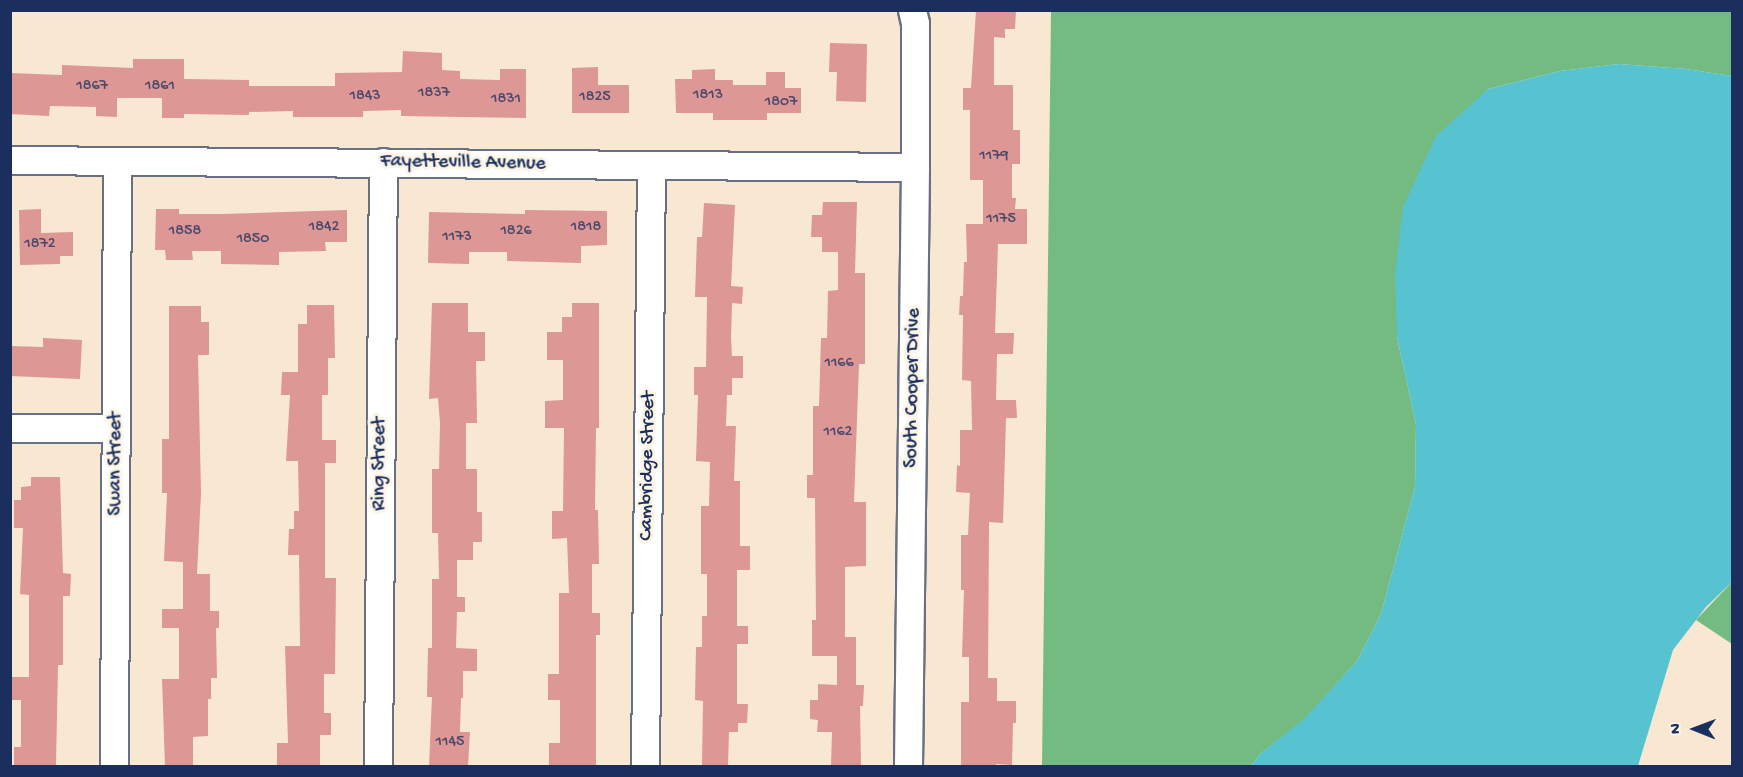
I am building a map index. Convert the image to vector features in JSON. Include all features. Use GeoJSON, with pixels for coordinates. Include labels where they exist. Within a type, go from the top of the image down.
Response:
{"type":"FeatureCollection","features":[{"type":"Feature","properties":{"kind":"street","name":"South Cooper Drive"},"geometry":{"type":"LineString","coordinates":[[908,766],[915,167],[915,23],[912,10]]}},
{"type":"Feature","properties":{"kind":"street","name":"Fayetteville Avenue"},"geometry":{"type":"LineString","coordinates":[[10,160],[915,167]]}},
{"type":"Feature","properties":{"kind":"street","name":"Swan Street"},"geometry":{"type":"LineString","coordinates":[[114,766],[117,162]]}},
{"type":"Feature","properties":{"kind":"street","name":"Ring Street"},"geometry":{"type":"LineString","coordinates":[[378,766],[383,162]]}},
{"type":"Feature","properties":{"kind":"street","name":"Cambridge Street"},"geometry":{"type":"LineString","coordinates":[[645,766],[651,165]]}},
{"type":"Feature","properties":{"kind":"street"},"geometry":{"type":"LineString","coordinates":[[10,428],[116,428]]}},
{"type":"Feature","properties":{"kind":"green space"},"geometry":{"type":"Polygon","coordinates":[[[1051,11],[1732,11],[1732,76],[1686,69],[1619,64],[1560,71],[1488,89],[1397,337],[1416,424],[1415,487],[1381,614],[1357,661],[1305,719],[1260,754],[1251,766],[1042,766],[1051,11]]]}},
{"type":"Feature","properties":{"kind":"green space"},"geometry":{"type":"Polygon","coordinates":[[[1732,582],[1732,644],[1696,620],[1732,582]]]}},
{"type":"Feature","properties":{"kind":"water"},"geometry":{"type":"Polygon","coordinates":[[[1619,64],[1686,69],[1732,76],[1732,582],[1706,607],[1673,650],[1638,766],[1251,766],[1260,754],[1304,719],[1357,661],[1381,614],[1415,487],[1416,424],[1397,337],[1395,274],[1403,207],[1436,136],[1488,89],[1560,71],[1619,64]]]}},
{"type":"Feature","properties":{"kind":"building"},"geometry":{"type":"Polygon","coordinates":[[[976,10],[1016,10],[1015,29],[1005,29],[1005,38],[994,37],[994,85],[1013,85],[1013,130],[1020,130],[1020,164],[1012,164],[1012,198],[1016,198],[1015,209],[1027,209],[1027,244],[998,244],[995,333],[1014,333],[1013,354],[997,354],[996,400],[1016,400],[1017,418],[1006,418],[1003,523],[989,522],[988,678],[997,678],[997,701],[1016,701],[1016,723],[1013,723],[1012,765],[996,764],[996,766],[961,766],[961,702],[969,702],[969,657],[962,657],[964,590],[961,590],[961,535],[968,535],[970,493],[956,492],[957,465],[960,466],[960,430],[972,430],[971,381],[962,380],[963,315],[959,315],[960,296],[963,296],[964,262],[967,262],[966,224],[983,224],[983,180],[970,180],[970,110],[963,110],[963,88],[971,88],[976,10]]]}},
{"type":"Feature","properties":{"kind":"building"},"geometry":{"type":"Polygon","coordinates":[[[830,43],[867,44],[866,102],[836,101],[837,72],[829,72],[830,43]]]}},
{"type":"Feature","properties":{"kind":"building"},"geometry":{"type":"Polygon","coordinates":[[[403,51],[442,53],[442,70],[460,71],[460,79],[500,80],[500,69],[526,69],[526,118],[401,116],[401,110],[363,111],[363,117],[293,117],[293,111],[249,112],[249,115],[184,114],[184,118],[162,118],[162,98],[117,98],[117,117],[96,116],[96,107],[50,106],[49,116],[10,114],[10,73],[62,75],[62,65],[133,68],[133,59],[184,59],[184,79],[249,80],[249,86],[335,86],[335,73],[402,72],[403,51]]]}},
{"type":"Feature","properties":{"kind":"building"},"geometry":{"type":"Polygon","coordinates":[[[598,67],[598,85],[629,85],[629,113],[572,113],[572,68],[598,67]]]}},
{"type":"Feature","properties":{"kind":"building"},"geometry":{"type":"Polygon","coordinates":[[[715,69],[715,80],[733,80],[733,85],[766,85],[766,72],[785,72],[785,88],[801,88],[801,113],[767,113],[767,120],[713,120],[713,113],[676,113],[675,79],[692,79],[692,70],[715,69]]]}},
{"type":"Feature","properties":{"kind":"building"},"geometry":{"type":"Polygon","coordinates":[[[823,202],[857,202],[855,273],[865,273],[865,364],[859,364],[854,502],[866,502],[866,566],[845,567],[845,637],[856,637],[856,685],[864,685],[863,706],[860,706],[861,766],[831,766],[832,732],[817,732],[818,720],[810,719],[810,700],[818,700],[818,684],[837,685],[837,656],[812,656],[812,620],[816,620],[815,498],[807,498],[807,475],[813,475],[813,406],[819,406],[821,338],[827,338],[828,291],[838,290],[838,252],[822,252],[822,237],[811,237],[812,215],[822,215],[823,202]]]}},
{"type":"Feature","properties":{"kind":"building"},"geometry":{"type":"Polygon","coordinates":[[[704,203],[735,205],[731,286],[743,287],[742,304],[732,303],[731,338],[732,356],[743,356],[743,378],[732,378],[732,395],[727,395],[726,426],[736,426],[734,481],[740,481],[740,546],[750,546],[750,570],[737,570],[737,626],[748,626],[748,644],[737,644],[737,704],[748,704],[747,723],[738,723],[738,732],[729,732],[728,766],[702,766],[703,701],[695,700],[696,647],[702,647],[702,616],[707,616],[707,574],[701,574],[701,506],[709,506],[710,462],[696,461],[698,395],[694,395],[694,367],[706,367],[707,297],[695,297],[697,237],[702,237],[704,203]]]}},
{"type":"Feature","properties":{"kind":"building"},"geometry":{"type":"Polygon","coordinates":[[[41,209],[41,233],[73,232],[73,256],[60,256],[60,264],[20,265],[19,210],[41,209]]]}},
{"type":"Feature","properties":{"kind":"building"},"geometry":{"type":"Polygon","coordinates":[[[156,209],[179,209],[179,214],[347,210],[347,242],[325,242],[326,251],[279,252],[279,265],[221,264],[221,251],[192,251],[193,260],[166,260],[165,250],[155,250],[156,209]]]}},
{"type":"Feature","properties":{"kind":"building"},"geometry":{"type":"Polygon","coordinates":[[[525,210],[607,211],[607,245],[581,246],[581,263],[507,261],[507,252],[469,252],[469,264],[428,263],[429,212],[525,214],[525,210]]]}},
{"type":"Feature","properties":{"kind":"building"},"geometry":{"type":"Polygon","coordinates":[[[432,303],[468,303],[468,332],[485,332],[485,361],[476,361],[477,423],[466,423],[466,469],[477,469],[477,512],[482,512],[482,542],[473,542],[473,560],[457,560],[457,597],[465,597],[465,612],[457,612],[456,648],[477,649],[477,671],[463,671],[460,732],[470,732],[468,766],[429,766],[432,697],[427,697],[428,648],[432,648],[432,579],[439,579],[438,533],[432,533],[432,469],[439,469],[440,423],[438,398],[429,399],[432,303]]]}},
{"type":"Feature","properties":{"kind":"building"},"geometry":{"type":"Polygon","coordinates":[[[572,303],[599,303],[599,428],[596,428],[595,510],[598,510],[599,564],[592,564],[592,613],[600,613],[600,635],[596,635],[596,766],[549,766],[549,743],[560,743],[560,700],[548,700],[548,674],[559,674],[559,593],[569,593],[567,538],[552,539],[552,511],[563,511],[564,428],[545,428],[545,401],[563,400],[563,360],[547,360],[547,332],[562,332],[562,317],[572,317],[572,303]]]}},
{"type":"Feature","properties":{"kind":"building"},"geometry":{"type":"Polygon","coordinates":[[[307,305],[334,305],[335,358],[328,358],[328,395],[322,395],[322,440],[336,440],[336,463],[325,463],[325,578],[336,578],[335,674],[324,674],[324,713],[331,713],[331,735],[320,735],[320,766],[277,766],[277,743],[288,743],[285,646],[300,646],[299,555],[288,555],[289,529],[294,529],[294,511],[299,511],[298,461],[286,461],[290,395],[281,395],[282,372],[298,372],[298,324],[307,324],[307,305]]]}},
{"type":"Feature","properties":{"kind":"building"},"geometry":{"type":"Polygon","coordinates":[[[169,306],[201,306],[201,322],[209,322],[209,355],[198,355],[201,493],[197,574],[210,574],[210,611],[219,611],[219,628],[216,628],[217,678],[211,678],[211,699],[208,699],[208,736],[193,737],[193,765],[165,766],[162,679],[179,679],[179,628],[162,628],[162,609],[183,609],[183,562],[164,561],[167,493],[162,493],[162,439],[169,439],[169,306]]]}},
{"type":"Feature","properties":{"kind":"building"},"geometry":{"type":"Polygon","coordinates":[[[43,338],[82,340],[80,379],[10,376],[10,346],[43,347],[43,338]]]}},
{"type":"Feature","properties":{"kind":"building"},"geometry":{"type":"Polygon","coordinates":[[[31,477],[60,477],[63,573],[71,574],[70,596],[63,596],[63,665],[58,665],[56,766],[14,766],[14,747],[21,747],[21,700],[10,700],[10,677],[29,677],[29,595],[20,594],[23,528],[14,528],[14,500],[21,500],[21,487],[31,486],[31,477]]]}}]}
